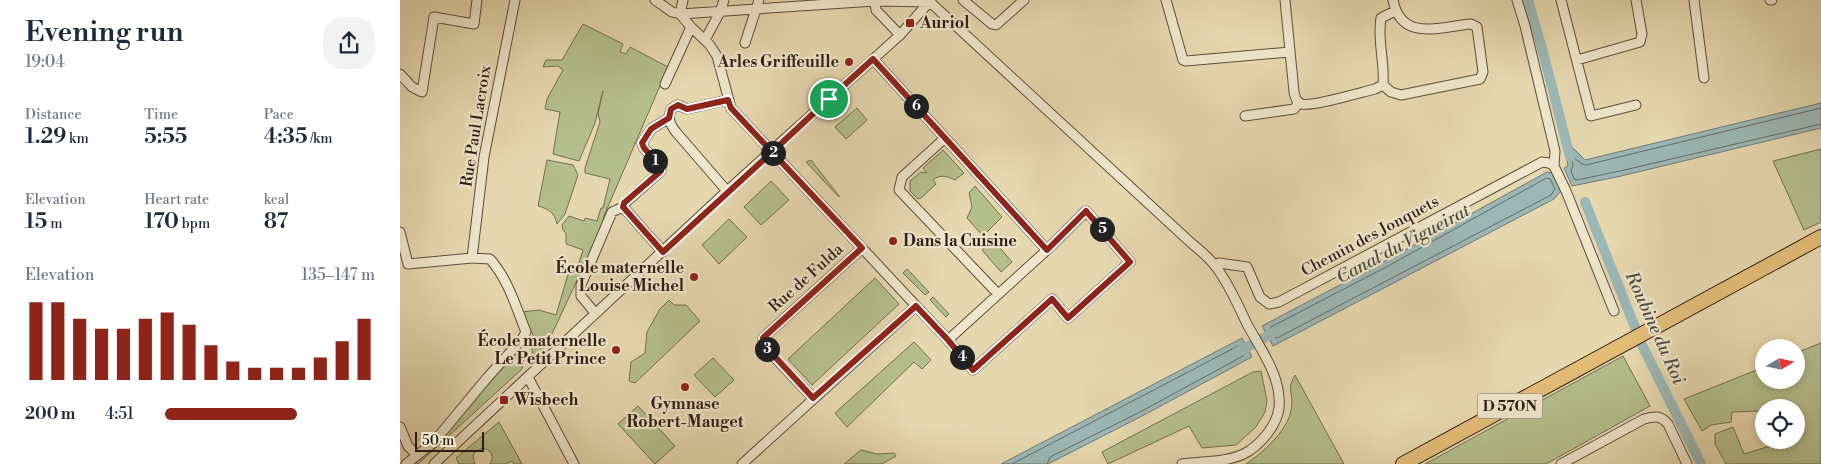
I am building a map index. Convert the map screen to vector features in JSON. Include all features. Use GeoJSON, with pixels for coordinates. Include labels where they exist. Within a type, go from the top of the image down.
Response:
{"type":"FeatureCollection","features":[{"type":"Feature","properties":{"kind":"main road","name":"D 570N"},"geometry":{"type":"LineString","coordinates":[[1403,464],[1821,237]]}},
{"type":"Feature","properties":{"kind":"street"},"geometry":{"type":"LineString","coordinates":[[400,74],[408,83],[422,92],[434,17],[474,24],[477,0]]}},
{"type":"Feature","properties":{"kind":"street","name":"Rue Paul Lacroix"},"geometry":{"type":"LineString","coordinates":[[472,258],[484,157],[515,0]]}},
{"type":"Feature","properties":{"kind":"street"},"geometry":{"type":"LineString","coordinates":[[655,0],[672,12],[680,14],[875,1],[930,1],[1215,266],[1227,284],[1276,380],[1279,410],[1275,421],[1266,435],[1248,451],[1224,460],[1182,464]]}},
{"type":"Feature","properties":{"kind":"street"},"geometry":{"type":"LineString","coordinates":[[680,14],[683,0]]}},
{"type":"Feature","properties":{"kind":"street"},"geometry":{"type":"LineString","coordinates":[[705,40],[720,12],[724,0]]}},
{"type":"Feature","properties":{"kind":"street"},"geometry":{"type":"LineString","coordinates":[[745,43],[759,0]]}},
{"type":"Feature","properties":{"kind":"street"},"geometry":{"type":"LineString","coordinates":[[965,0],[992,24],[996,25],[1024,0]]}},
{"type":"Feature","properties":{"kind":"street"},"geometry":{"type":"LineString","coordinates":[[1166,0],[1183,60],[1186,62],[1290,52]]}},
{"type":"Feature","properties":{"kind":"street"},"geometry":{"type":"LineString","coordinates":[[1245,116],[1294,109],[1298,101],[1290,52],[1285,0]]}},
{"type":"Feature","properties":{"kind":"street"},"geometry":{"type":"LineString","coordinates":[[1383,84],[1391,92],[1401,95],[1480,79],[1482,72],[1477,27],[1471,24],[1414,29],[1404,22],[1395,11],[1393,0]]}},
{"type":"Feature","properties":{"kind":"street"},"geometry":{"type":"LineString","coordinates":[[1517,0],[1556,151],[1555,168],[1614,311]]}},
{"type":"Feature","properties":{"kind":"street"},"geometry":{"type":"LineString","coordinates":[[1561,0],[1591,116],[1636,105]]}},
{"type":"Feature","properties":{"kind":"street"},"geometry":{"type":"LineString","coordinates":[[1577,60],[1640,42],[1642,34],[1636,0]]}},
{"type":"Feature","properties":{"kind":"street"},"geometry":{"type":"LineString","coordinates":[[1694,0],[1704,78]]}},
{"type":"Feature","properties":{"kind":"street"},"geometry":{"type":"LineString","coordinates":[[875,1],[876,10],[900,35]]}},
{"type":"Feature","properties":{"kind":"street"},"geometry":{"type":"LineString","coordinates":[[434,464],[727,191],[900,35],[930,1]]}},
{"type":"Feature","properties":{"kind":"street"},"geometry":{"type":"LineString","coordinates":[[1383,84],[1384,74],[1379,30],[1381,18],[1395,11]]}},
{"type":"Feature","properties":{"kind":"street"},"geometry":{"type":"LineString","coordinates":[[680,14],[705,40],[717,56],[731,108],[948,340],[973,370],[1052,299],[1068,318],[1130,262],[1086,211],[1047,250],[948,340]]}},
{"type":"Feature","properties":{"kind":"street"},"geometry":{"type":"LineString","coordinates":[[665,84],[691,27]]}},
{"type":"Feature","properties":{"kind":"street"},"geometry":{"type":"LineString","coordinates":[[873,59],[1047,250]]}},
{"type":"Feature","properties":{"kind":"street"},"geometry":{"type":"LineString","coordinates":[[1298,101],[1304,105],[1318,103],[1375,89],[1383,84]]}},
{"type":"Feature","properties":{"kind":"street"},"geometry":{"type":"LineString","coordinates":[[727,191],[676,132],[670,124],[669,118],[671,109],[678,105],[687,109],[728,100]]}},
{"type":"Feature","properties":{"kind":"street"},"geometry":{"type":"LineString","coordinates":[[596,313],[582,296],[581,285],[612,212],[623,207],[624,203],[661,171],[661,167],[644,148],[642,143],[651,129],[669,118]]}},
{"type":"Feature","properties":{"kind":"street"},"geometry":{"type":"LineString","coordinates":[[945,138],[902,177],[900,190],[998,294]]}},
{"type":"Feature","properties":{"kind":"street","name":"Chemin des Jonquets"},"geometry":{"type":"LineString","coordinates":[[1215,266],[1219,263],[1247,267],[1260,297],[1269,304],[1279,302],[1542,162],[1555,168]]}},
{"type":"Feature","properties":{"kind":"street"},"geometry":{"type":"LineString","coordinates":[[623,207],[663,252]]}},
{"type":"Feature","properties":{"kind":"street"},"geometry":{"type":"LineString","coordinates":[[400,232],[408,264],[472,258],[490,259],[506,283],[526,332],[433,443],[406,464]]}},
{"type":"Feature","properties":{"kind":"street","name":"Rue de Fulda"},"geometry":{"type":"LineString","coordinates":[[813,398],[766,347],[763,338],[862,248]]}},
{"type":"Feature","properties":{"kind":"street"},"geometry":{"type":"LineString","coordinates":[[742,464],[916,306]]}},
{"type":"Feature","properties":{"kind":"street"},"geometry":{"type":"LineString","coordinates":[[528,377],[574,464]]}},
{"type":"Feature","properties":{"kind":"street"},"geometry":{"type":"LineString","coordinates":[[1561,464],[1644,419],[1655,416],[1663,419],[1668,424],[1687,464]]}},
{"type":"Feature","properties":{"kind":"street"},"geometry":{"type":"LineString","coordinates":[[400,427],[408,446],[417,455]]}},
{"type":"Feature","properties":{"kind":"green space"},"geometry":{"type":"Polygon","coordinates":[[[583,24],[623,44],[620,52],[626,54],[630,47],[668,67],[604,216],[601,229],[551,336],[543,350],[534,358],[532,346],[535,339],[522,312],[539,310],[556,315],[569,271],[577,269],[583,250],[566,244],[566,233],[562,225],[569,216],[584,221],[585,218],[597,221],[601,208],[603,208],[610,179],[585,173],[600,122],[598,113],[603,91],[595,123],[579,161],[553,154],[560,112],[545,109],[547,99],[563,70],[558,66],[543,67],[546,60],[562,60],[583,24]]]}},
{"type":"Feature","properties":{"kind":"green space"},"geometry":{"type":"Polygon","coordinates":[[[857,108],[867,120],[846,139],[835,127],[857,108]]]}},
{"type":"Feature","properties":{"kind":"green space"},"geometry":{"type":"Polygon","coordinates":[[[1821,149],[1821,222],[1804,230],[1773,161],[1821,149]]]}},
{"type":"Feature","properties":{"kind":"green space"},"geometry":{"type":"Polygon","coordinates":[[[943,150],[964,173],[955,180],[944,176],[936,178],[933,180],[936,184],[918,199],[910,191],[910,181],[921,172],[927,173],[923,168],[943,150]]]}},
{"type":"Feature","properties":{"kind":"green space"},"geometry":{"type":"Polygon","coordinates":[[[547,160],[573,165],[578,175],[565,214],[557,224],[550,212],[538,206],[547,160]]]}},
{"type":"Feature","properties":{"kind":"green space"},"geometry":{"type":"Polygon","coordinates":[[[811,160],[839,196],[839,197],[806,162],[811,160]]]}},
{"type":"Feature","properties":{"kind":"green space"},"geometry":{"type":"Polygon","coordinates":[[[771,181],[789,200],[761,225],[744,207],[771,181]]]}},
{"type":"Feature","properties":{"kind":"green space"},"geometry":{"type":"Polygon","coordinates":[[[975,186],[1002,217],[983,236],[967,218],[972,207],[969,193],[975,186]]]}},
{"type":"Feature","properties":{"kind":"green space"},"geometry":{"type":"Polygon","coordinates":[[[729,219],[747,237],[719,264],[702,245],[729,219]]]}},
{"type":"Feature","properties":{"kind":"green space"},"geometry":{"type":"Polygon","coordinates":[[[993,240],[1012,262],[1001,272],[982,250],[993,240]]]}},
{"type":"Feature","properties":{"kind":"green space"},"geometry":{"type":"Polygon","coordinates":[[[907,269],[929,292],[925,295],[903,273],[907,269]]]}},
{"type":"Feature","properties":{"kind":"green space"},"geometry":{"type":"Polygon","coordinates":[[[875,278],[899,304],[812,385],[788,359],[875,278]]]}},
{"type":"Feature","properties":{"kind":"green space"},"geometry":{"type":"Polygon","coordinates":[[[933,297],[949,314],[946,317],[930,300],[933,297]]]}},
{"type":"Feature","properties":{"kind":"green space"},"geometry":{"type":"Polygon","coordinates":[[[669,300],[674,305],[686,305],[700,321],[635,383],[629,381],[631,362],[645,353],[647,332],[660,309],[669,300]]]}},
{"type":"Feature","properties":{"kind":"green space"},"geometry":{"type":"Polygon","coordinates":[[[914,342],[931,360],[922,369],[914,362],[847,427],[835,413],[914,342]]]}},
{"type":"Feature","properties":{"kind":"green space"},"geometry":{"type":"Polygon","coordinates":[[[1821,343],[1821,464],[1726,464],[1715,444],[1715,434],[1733,427],[1744,454],[1760,449],[1805,449],[1805,399],[1755,399],[1755,411],[1732,412],[1731,422],[1711,425],[1702,431],[1684,399],[1755,371],[1755,389],[1805,389],[1805,349],[1821,343]]]}},
{"type":"Feature","properties":{"kind":"green space"},"geometry":{"type":"Polygon","coordinates":[[[519,347],[524,363],[522,369],[418,464],[412,464],[519,347]]]}},
{"type":"Feature","properties":{"kind":"green space"},"geometry":{"type":"Polygon","coordinates":[[[1623,356],[1650,406],[1546,464],[1425,464],[1623,356]]]}},
{"type":"Feature","properties":{"kind":"green space"},"geometry":{"type":"Polygon","coordinates":[[[713,358],[734,380],[715,397],[694,375],[713,358]]]}},
{"type":"Feature","properties":{"kind":"green space"},"geometry":{"type":"Polygon","coordinates":[[[1261,371],[1267,401],[1265,412],[1256,427],[1236,445],[1202,448],[1189,426],[1108,464],[1102,452],[1253,372],[1261,371]]]}},
{"type":"Feature","properties":{"kind":"green space"},"geometry":{"type":"Polygon","coordinates":[[[1295,375],[1344,464],[1246,464],[1269,446],[1287,422],[1291,413],[1291,387],[1295,375]]]}},
{"type":"Feature","properties":{"kind":"green space"},"geometry":{"type":"Polygon","coordinates":[[[638,406],[675,446],[655,464],[618,424],[638,406]]]}},
{"type":"Feature","properties":{"kind":"green space"},"geometry":{"type":"Polygon","coordinates":[[[499,422],[522,464],[514,464],[512,461],[505,464],[490,464],[491,454],[488,450],[482,448],[474,453],[475,464],[459,464],[456,458],[499,422]]]}},
{"type":"Feature","properties":{"kind":"green space"},"geometry":{"type":"Polygon","coordinates":[[[861,450],[877,454],[894,453],[896,456],[882,464],[844,464],[861,450]]]}},
{"type":"Feature","properties":{"kind":"water"},"geometry":{"type":"Polygon","coordinates":[[[1821,103],[1821,128],[1572,186],[1564,168],[1568,166],[1566,144],[1569,144],[1585,160],[1821,103]]]}},
{"type":"Feature","properties":{"kind":"water"},"geometry":{"type":"Polygon","coordinates":[[[1547,172],[1553,173],[1561,191],[1554,199],[1273,346],[1262,326],[1547,172]]]}},
{"type":"Feature","properties":{"kind":"water"},"geometry":{"type":"Polygon","coordinates":[[[1242,338],[1252,357],[1144,415],[1048,464],[1001,464],[1242,338]]]}},
{"type":"Feature","properties":{"kind":"waterway","name":"Roubine du Roi"},"geometry":{"type":"LineString","coordinates":[[1528,0],[1570,157]]}},
{"type":"Feature","properties":{"kind":"waterway","name":"Roubine du Roi"},"geometry":{"type":"LineString","coordinates":[[1585,202],[1642,345],[1701,464]]}},
{"type":"Feature","properties":{"kind":"waterway","name":"Canal du Vigueirat"},"geometry":{"type":"LineString","coordinates":[[1236,353],[1278,330]]}},
{"type":"Feature","properties":{"kind":"place","name":"Auriol"},"geometry":{"type":"Point","coordinates":[910,23]}},
{"type":"Feature","properties":{"kind":"place","name":"Arles Griffeuille"},"geometry":{"type":"Point","coordinates":[849,62]}},
{"type":"Feature","properties":{"kind":"place","name":"Dans la Cuisine"},"geometry":{"type":"Point","coordinates":[893,241]}},
{"type":"Feature","properties":{"kind":"place","name":"École maternelle Louise Michel"},"geometry":{"type":"Point","coordinates":[694,277]}},
{"type":"Feature","properties":{"kind":"place","name":"École maternelle Le Petit Prince"},"geometry":{"type":"Point","coordinates":[616,350]}},
{"type":"Feature","properties":{"kind":"place","name":"Gymnase Robert-Mauget"},"geometry":{"type":"Point","coordinates":[685,387]}},
{"type":"Feature","properties":{"kind":"place","name":"Wisbech"},"geometry":{"type":"Point","coordinates":[504,400]}},
{"type":"Feature","properties":{"kind":"route"},"geometry":{"type":"LineString","coordinates":[[829,99],[772,152],[731,108],[728,100],[687,109],[678,105],[671,109],[669,118],[651,129],[642,143],[644,148],[661,167],[661,171],[624,203],[623,207],[663,252],[727,191],[772,152],[862,248],[763,338],[766,347],[813,398],[916,306],[973,370],[1052,299],[1068,318],[1130,262],[1086,211],[1047,250],[873,59],[829,99]]}}]}
